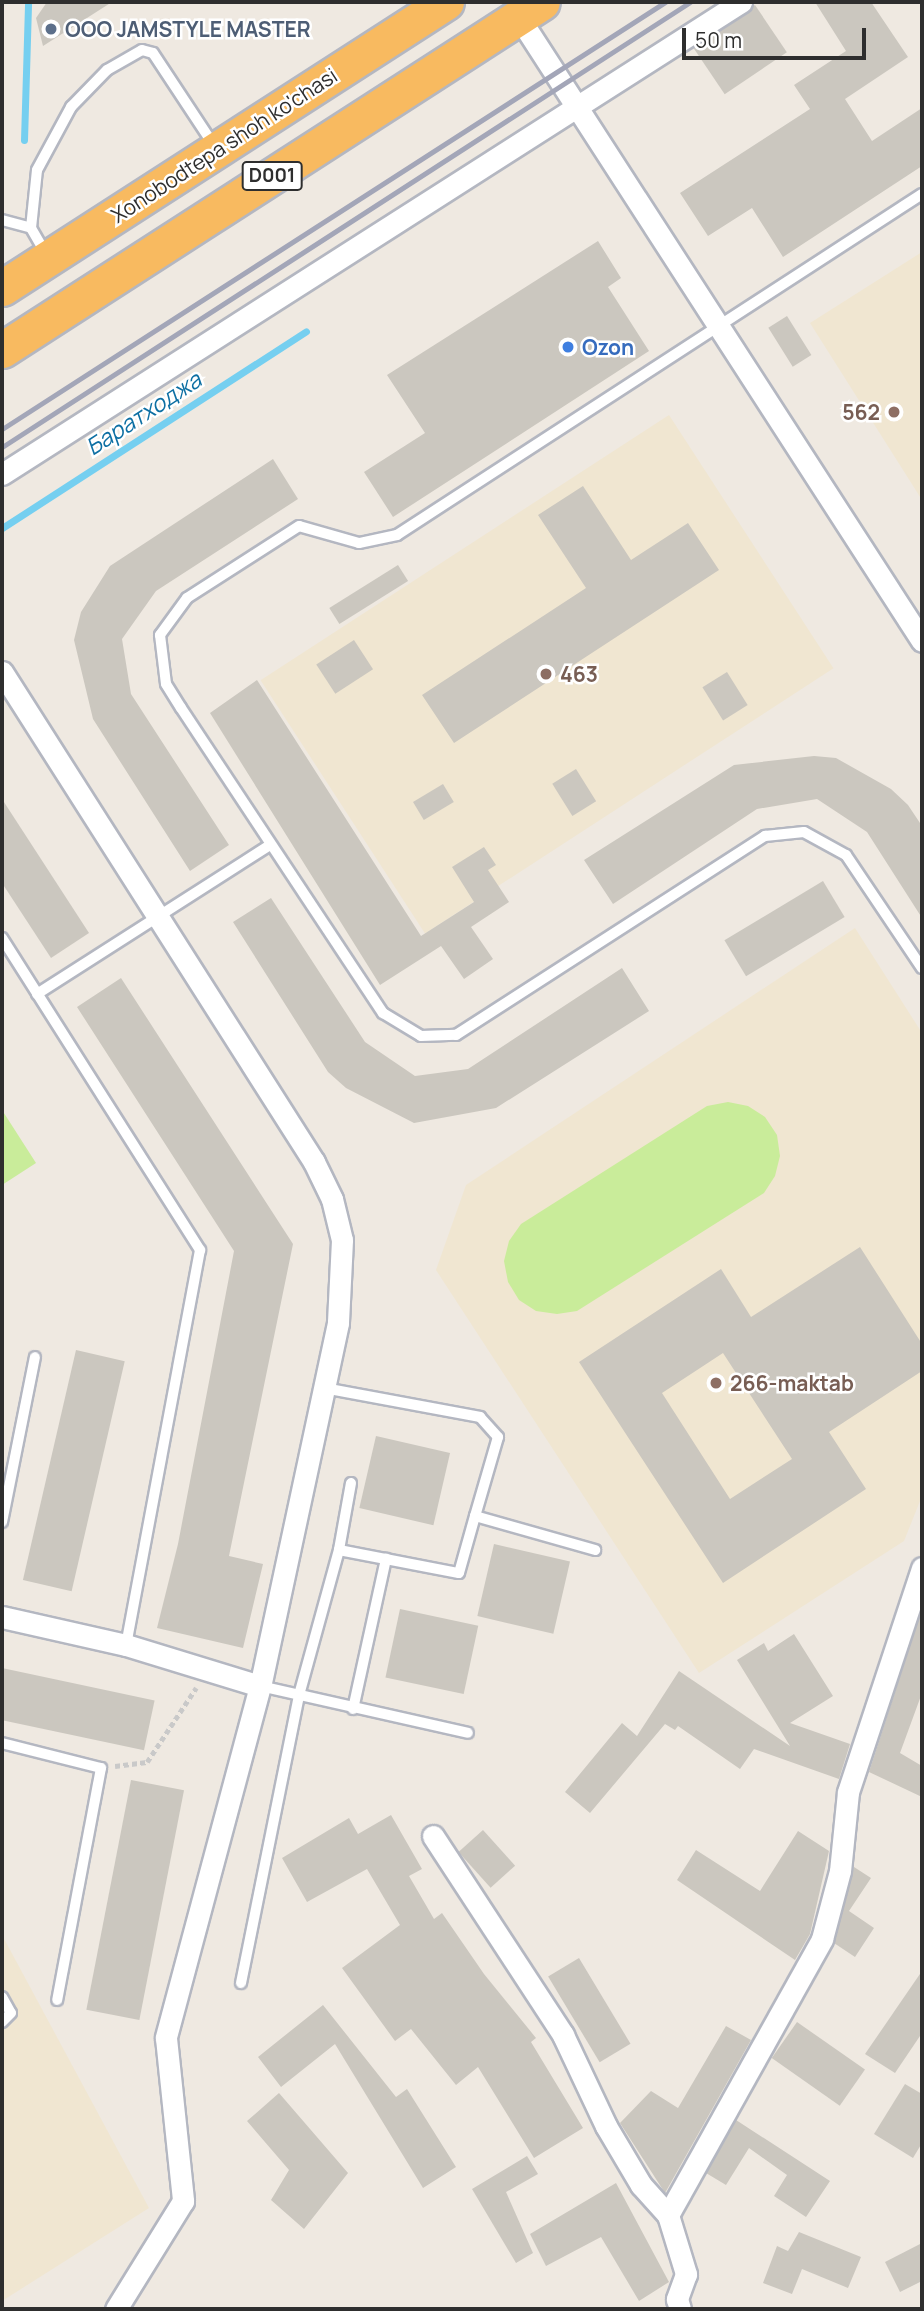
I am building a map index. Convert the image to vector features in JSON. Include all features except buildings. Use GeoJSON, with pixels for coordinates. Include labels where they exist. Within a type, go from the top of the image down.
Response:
{"type":"FeatureCollection","features":[{"type":"Feature","properties":{"kind":"highway","name":"Xonobodtepa shoh ko'chasi"},"geometry":{"type":"LineString","coordinates":[[2,288],[446,2]]}},
{"type":"Feature","properties":{"kind":"highway","name":"D001"},"geometry":{"type":"LineString","coordinates":[[2,350],[530,9]]}},
{"type":"Feature","properties":{"kind":"highway"},"geometry":{"type":"LineString","coordinates":[[315,86],[344,130]]}},
{"type":"Feature","properties":{"kind":"street"},"geometry":{"type":"LineString","coordinates":[[2,474],[581,108],[741,2]]}},
{"type":"Feature","properties":{"kind":"street"},"geometry":{"type":"LineString","coordinates":[[530,9],[581,108],[922,640]]}},
{"type":"Feature","properties":{"kind":"street"},"geometry":{"type":"LineString","coordinates":[[2,672],[155,919],[314,1162],[332,1199],[342,1240],[343,1282],[324,1388],[260,1686],[166,2038],[183,2201],[116,2309]]}},
{"type":"Feature","properties":{"kind":"street"},"geometry":{"type":"LineString","coordinates":[[668,2216],[822,1939],[840,1871],[848,1792],[922,1567]]}},
{"type":"Feature","properties":{"kind":"street"},"geometry":{"type":"LineString","coordinates":[[2,1617],[126,1645],[260,1686]]}},
{"type":"Feature","properties":{"kind":"street"},"geometry":{"type":"LineString","coordinates":[[433,1836],[563,2035],[606,2126],[641,2185],[668,2216],[686,2274],[677,2299],[680,2309]]}},
{"type":"Feature","properties":{"kind":"lane"},"geometry":{"type":"LineString","coordinates":[[48,258],[30,228],[37,170],[71,107],[107,69],[142,50],[153,53],[217,149]]}},
{"type":"Feature","properties":{"kind":"lane"},"geometry":{"type":"LineString","coordinates":[[922,194],[397,535],[359,543],[299,526],[187,598],[160,635],[166,684],[383,1013],[421,1036],[456,1035],[765,836],[804,832],[846,855],[922,968]]}},
{"type":"Feature","properties":{"kind":"lane"},"geometry":{"type":"LineString","coordinates":[[2,220],[30,228]]}},
{"type":"Feature","properties":{"kind":"lane"},"geometry":{"type":"LineString","coordinates":[[37,994],[271,845]]}},
{"type":"Feature","properties":{"kind":"lane"},"geometry":{"type":"LineString","coordinates":[[2,939],[200,1250],[126,1645]]}},
{"type":"Feature","properties":{"kind":"lane"},"geometry":{"type":"LineString","coordinates":[[2,1522],[35,1357]]}},
{"type":"Feature","properties":{"kind":"lane"},"geometry":{"type":"LineString","coordinates":[[324,1388],[480,1416],[498,1437],[459,1573],[339,1550]]}},
{"type":"Feature","properties":{"kind":"lane"},"geometry":{"type":"LineString","coordinates":[[241,1983],[299,1695],[339,1550],[351,1483]]}},
{"type":"Feature","properties":{"kind":"lane"},"geometry":{"type":"LineString","coordinates":[[475,1517],[595,1550]]}},
{"type":"Feature","properties":{"kind":"lane"},"geometry":{"type":"LineString","coordinates":[[353,1709],[386,1559]]}},
{"type":"Feature","properties":{"kind":"lane"},"geometry":{"type":"LineString","coordinates":[[260,1686],[353,1709],[468,1732]]}},
{"type":"Feature","properties":{"kind":"lane"},"geometry":{"type":"LineString","coordinates":[[2,1744],[101,1768],[57,2000]]}},
{"type":"Feature","properties":{"kind":"lane"},"geometry":{"type":"LineString","coordinates":[[2,1997],[12,2013],[2,2022]]}},
{"type":"Feature","properties":{"kind":"path"},"geometry":{"type":"LineString","coordinates":[[101,1768],[147,1762],[208,1670]]}},
{"type":"Feature","properties":{"kind":"shaded area","name":"562"},"geometry":{"type":"Polygon","coordinates":[[[922,252],[922,500],[810,323],[922,252]]]}},
{"type":"Feature","properties":{"kind":"shaded area","name":"463"},"geometry":{"type":"Polygon","coordinates":[[[669,415],[833,668],[425,934],[261,680],[669,415]]]}},
{"type":"Feature","properties":{"kind":"shaded area","name":"266-maktab"},"geometry":{"type":"Polygon","coordinates":[[[855,928],[922,1033],[922,1496],[904,1541],[699,1673],[436,1270],[466,1185],[855,928]]]}},
{"type":"Feature","properties":{"kind":"shaded area"},"geometry":{"type":"Polygon","coordinates":[[[2,1935],[149,2208],[2,2301],[2,1935]]]}},
{"type":"Feature","properties":{"kind":"green space"},"geometry":{"type":"Polygon","coordinates":[[[728,1102],[748,1106],[765,1117],[777,1135],[780,1156],[775,1176],[764,1193],[577,1311],[557,1314],[536,1311],[519,1300],[508,1282],[504,1261],[509,1241],[521,1224],[707,1106],[728,1102]]]}},
{"type":"Feature","properties":{"kind":"green space"},"geometry":{"type":"Polygon","coordinates":[[[2,1110],[36,1163],[2,1185],[2,1110]]]}},
{"type":"Feature","properties":{"kind":"waterway"},"geometry":{"type":"LineString","coordinates":[[24,140],[28,2]]}},
{"type":"Feature","properties":{"kind":"waterway","name":"Баратходжа"},"geometry":{"type":"LineString","coordinates":[[2,528],[306,331]]}},
{"type":"Feature","properties":{"kind":"railway"},"geometry":{"type":"LineString","coordinates":[[2,429],[665,2]]}},
{"type":"Feature","properties":{"kind":"railway"},"geometry":{"type":"LineString","coordinates":[[2,447],[690,2]]}},
{"type":"Feature","properties":{"kind":"place","name":"OOO JAMSTYLE MASTER"},"geometry":{"type":"Point","coordinates":[51,29]}},
{"type":"Feature","properties":{"kind":"place","name":"Ozon"},"geometry":{"type":"Point","coordinates":[568,347]}},
{"type":"Feature","properties":{"kind":"place","name":"562"},"geometry":{"type":"Point","coordinates":[894,412]}},
{"type":"Feature","properties":{"kind":"place","name":"463"},"geometry":{"type":"Point","coordinates":[546,674]}},
{"type":"Feature","properties":{"kind":"place","name":"266-maktab"},"geometry":{"type":"Point","coordinates":[716,1383]}}]}
